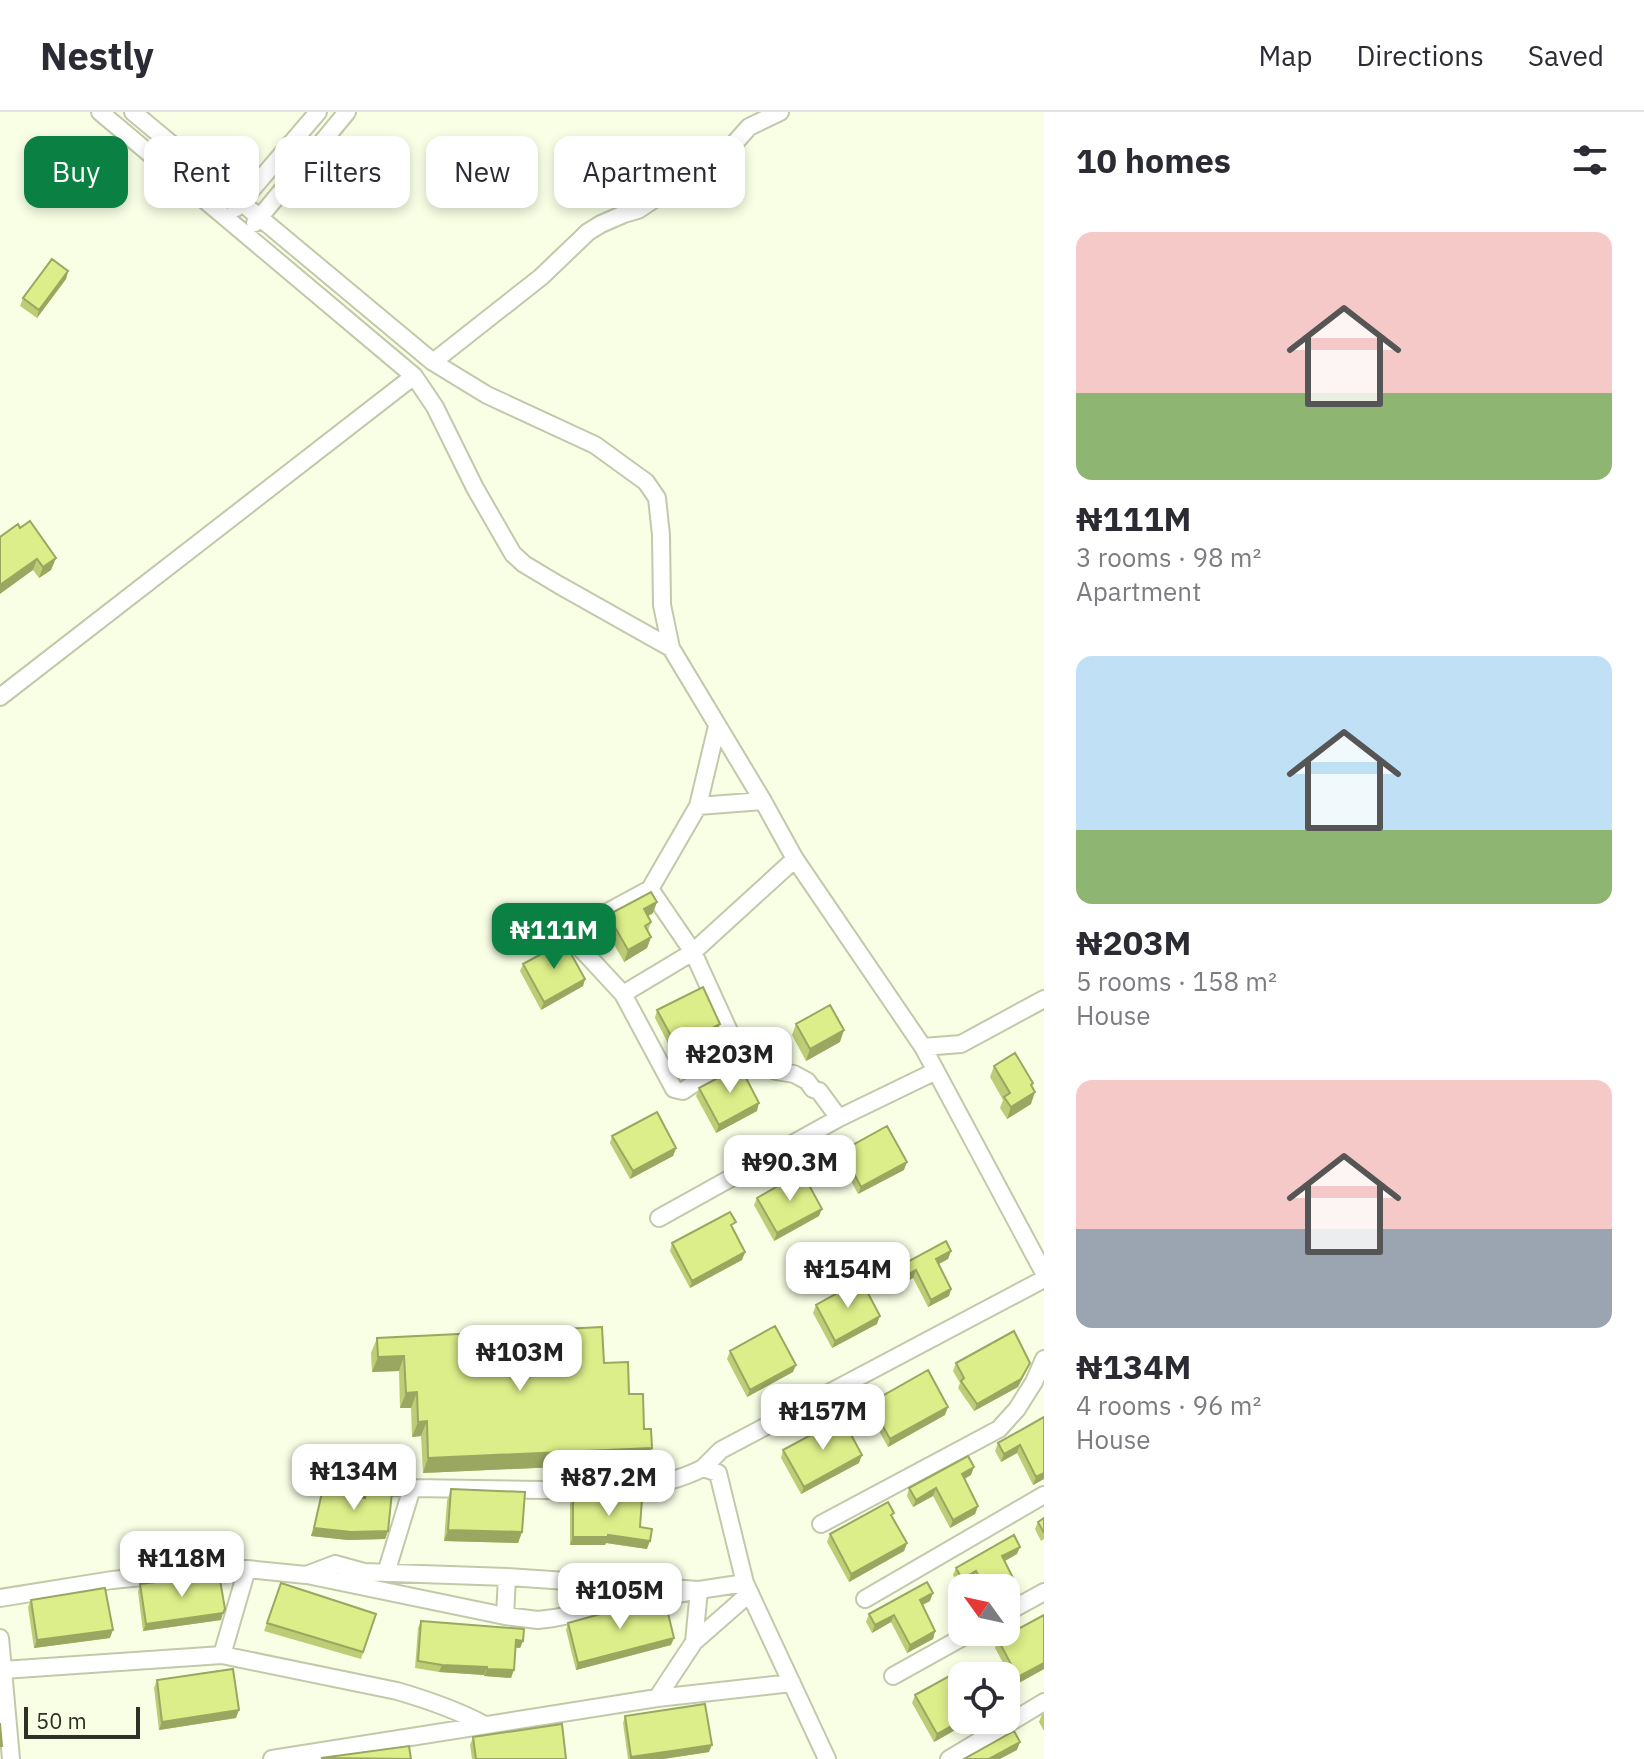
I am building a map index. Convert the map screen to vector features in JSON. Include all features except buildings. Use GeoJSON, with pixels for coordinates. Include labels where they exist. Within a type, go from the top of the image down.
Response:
{"type":"FeatureCollection","features":[{"type":"Feature","properties":{"kind":"street"},"geometry":{"type":"LineString","coordinates":[[100,112],[414,376],[435,407],[475,488],[513,554],[559,585],[671,648]]}},
{"type":"Feature","properties":{"kind":"street"},"geometry":{"type":"LineString","coordinates":[[133,112],[162,136]]}},
{"type":"Feature","properties":{"kind":"street"},"geometry":{"type":"LineString","coordinates":[[259,182],[318,112]]}},
{"type":"Feature","properties":{"kind":"street"},"geometry":{"type":"LineString","coordinates":[[246,234],[347,112]]}},
{"type":"Feature","properties":{"kind":"street"},"geometry":{"type":"LineString","coordinates":[[433,362],[541,277],[588,232],[638,210],[685,175],[715,162],[749,127],[780,112]]}},
{"type":"Feature","properties":{"kind":"street"},"geometry":{"type":"LineString","coordinates":[[227,218],[236,208]]}},
{"type":"Feature","properties":{"kind":"street"},"geometry":{"type":"LineString","coordinates":[[249,208],[433,362],[487,395],[595,445],[646,482],[657,498],[662,605],[671,648],[795,859],[923,1047],[1044,1276],[721,1450],[711,1471],[747,1588],[827,1759]]}},
{"type":"Feature","properties":{"kind":"street"},"geometry":{"type":"LineString","coordinates":[[0,697],[414,376]]}},
{"type":"Feature","properties":{"kind":"street"},"geometry":{"type":"LineString","coordinates":[[717,726],[698,806],[650,889],[578,928],[573,933],[573,940],[623,994],[674,1089],[683,1091],[739,1053]]}},
{"type":"Feature","properties":{"kind":"street"},"geometry":{"type":"LineString","coordinates":[[698,806],[763,801]]}},
{"type":"Feature","properties":{"kind":"street"},"geometry":{"type":"LineString","coordinates":[[623,994],[693,952],[795,859]]}},
{"type":"Feature","properties":{"kind":"street"},"geometry":{"type":"LineString","coordinates":[[650,889],[693,952],[739,1053],[759,1064],[807,1081],[819,1091],[839,1118]]}},
{"type":"Feature","properties":{"kind":"street"},"geometry":{"type":"LineString","coordinates":[[923,1047],[961,1044],[1044,999]]}},
{"type":"Feature","properties":{"kind":"street"},"geometry":{"type":"LineString","coordinates":[[659,1218],[839,1118],[936,1071]]}},
{"type":"Feature","properties":{"kind":"street"},"geometry":{"type":"LineString","coordinates":[[821,1524],[999,1429],[1026,1396],[1044,1359]]}},
{"type":"Feature","properties":{"kind":"street"},"geometry":{"type":"LineString","coordinates":[[326,1484],[620,1491],[711,1471]]}},
{"type":"Feature","properties":{"kind":"street"},"geometry":{"type":"LineString","coordinates":[[386,1573],[412,1488]]}},
{"type":"Feature","properties":{"kind":"street"},"geometry":{"type":"LineString","coordinates":[[865,1599],[1044,1495]]}},
{"type":"Feature","properties":{"kind":"street"},"geometry":{"type":"LineString","coordinates":[[306,1575],[335,1564],[364,1572],[507,1577],[699,1590],[747,1588]]}},
{"type":"Feature","properties":{"kind":"street"},"geometry":{"type":"LineString","coordinates":[[0,1598],[112,1580],[247,1569],[306,1575],[538,1620],[699,1590]]}},
{"type":"Feature","properties":{"kind":"street"},"geometry":{"type":"LineString","coordinates":[[222,1655],[247,1569]]}},
{"type":"Feature","properties":{"kind":"street"},"geometry":{"type":"LineString","coordinates":[[505,1616],[507,1577]]}},
{"type":"Feature","properties":{"kind":"street"},"geometry":{"type":"LineString","coordinates":[[657,1698],[694,1642],[747,1588]]}},
{"type":"Feature","properties":{"kind":"street"},"geometry":{"type":"LineString","coordinates":[[694,1642],[699,1590]]}},
{"type":"Feature","properties":{"kind":"street"},"geometry":{"type":"LineString","coordinates":[[1020,1605],[1044,1592]]}},
{"type":"Feature","properties":{"kind":"street"},"geometry":{"type":"LineString","coordinates":[[0,1638],[11,1759]]}},
{"type":"Feature","properties":{"kind":"street"},"geometry":{"type":"LineString","coordinates":[[893,1676],[948,1645]]}},
{"type":"Feature","properties":{"kind":"street"},"geometry":{"type":"LineString","coordinates":[[3,1670],[222,1655],[397,1691],[426,1699],[485,1725]]}},
{"type":"Feature","properties":{"kind":"street"},"geometry":{"type":"LineString","coordinates":[[272,1759],[657,1698],[792,1683]]}},
{"type":"Feature","properties":{"kind":"street"},"geometry":{"type":"LineString","coordinates":[[949,1759],[1044,1702]]}}]}
